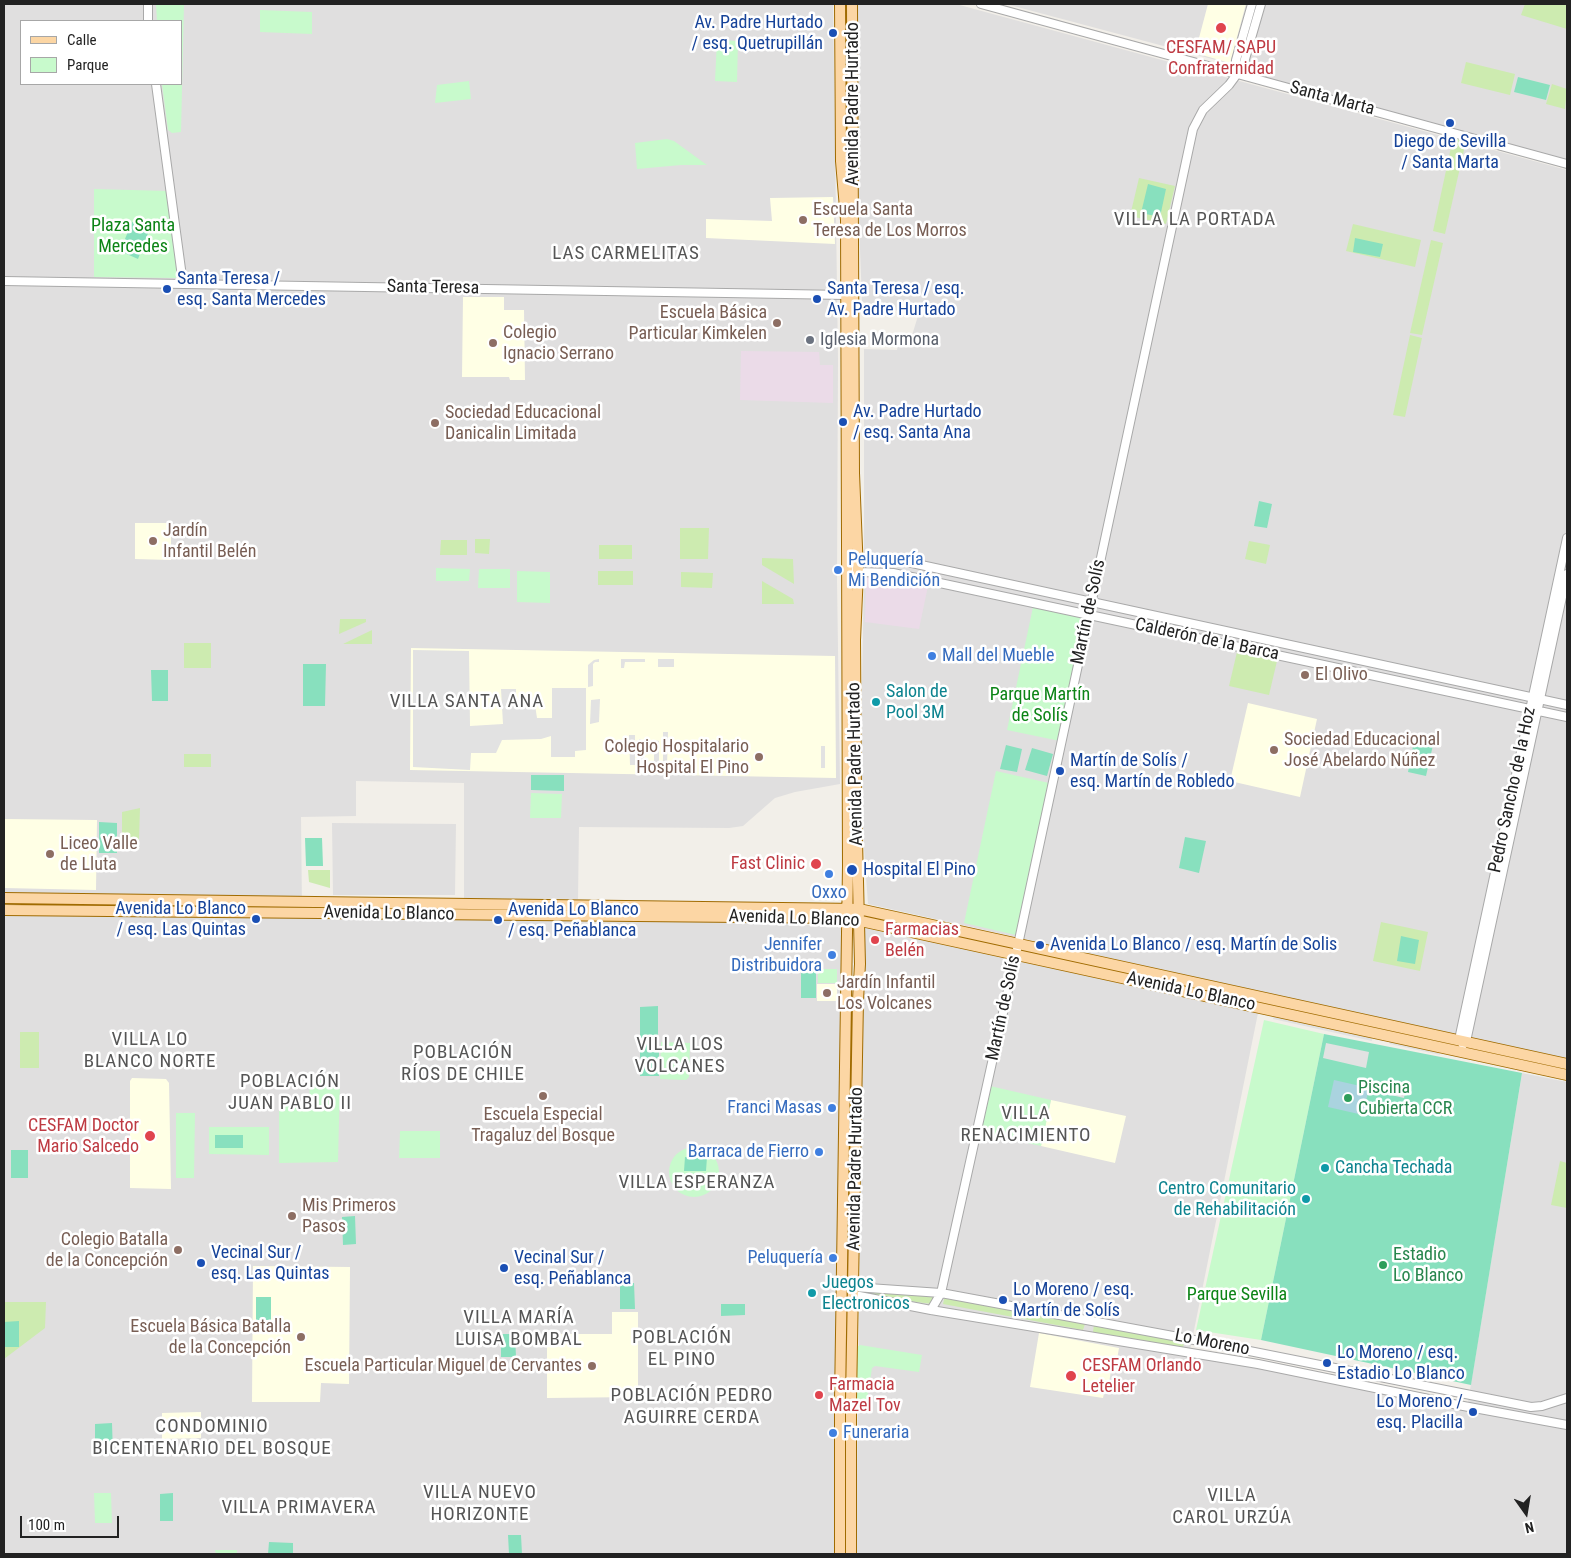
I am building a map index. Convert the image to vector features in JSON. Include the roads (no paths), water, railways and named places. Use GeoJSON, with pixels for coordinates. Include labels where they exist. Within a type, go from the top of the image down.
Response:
{"type":"FeatureCollection","features":[{"type":"Feature","properties":{"kind":"main road","name":"Avenida Padre Hurtado"},"geometry":{"type":"LineString","coordinates":[[840,4],[841,161],[846,220],[847,564],[847,913],[840,1400],[840,1554]]}},
{"type":"Feature","properties":{"kind":"main road","name":"Avenida Padre Hurtado"},"geometry":{"type":"LineString","coordinates":[[851,1554],[851,1400],[860,914],[857,864],[855,713],[858,559],[854,463],[855,308],[852,4]]}},
{"type":"Feature","properties":{"kind":"main road","name":"Avenida Lo Blanco"},"geometry":{"type":"LineString","coordinates":[[4,898],[860,914],[1463,1046],[1567,1064]]}},
{"type":"Feature","properties":{"kind":"main road"},"geometry":{"type":"LineString","coordinates":[[64,898],[64,911]]}},
{"type":"Feature","properties":{"kind":"main road","name":"Avenida Lo Blanco"},"geometry":{"type":"LineString","coordinates":[[4,910],[847,913]]}},
{"type":"Feature","properties":{"kind":"main road","name":"Avenida Lo Blanco"},"geometry":{"type":"LineString","coordinates":[[1463,1046],[1567,1075]]}},
{"type":"Feature","properties":{"kind":"main road"},"geometry":{"type":"LineString","coordinates":[[842,1281],[846,1289],[854,1291]]}},
{"type":"Feature","properties":{"kind":"street"},"geometry":{"type":"LineString","coordinates":[[148,4],[148,20]]}},
{"type":"Feature","properties":{"kind":"street","name":"Santa Marta"},"geometry":{"type":"LineString","coordinates":[[981,4],[1567,164]]}},
{"type":"Feature","properties":{"kind":"street","name":"Martín de Solís"},"geometry":{"type":"LineString","coordinates":[[1236,73],[1236,64],[1252,4]]}},
{"type":"Feature","properties":{"kind":"street","name":"Martín de Solís"},"geometry":{"type":"LineString","coordinates":[[931,1310],[941,1293],[1193,129],[1203,110],[1229,85],[1243,66],[1260,4]]}},
{"type":"Feature","properties":{"kind":"street"},"geometry":{"type":"LineString","coordinates":[[156,85],[183,284]]}},
{"type":"Feature","properties":{"kind":"street","name":"Santa Teresa"},"geometry":{"type":"LineString","coordinates":[[4,281],[846,294]]}},
{"type":"Feature","properties":{"kind":"street"},"geometry":{"type":"LineString","coordinates":[[846,294],[855,308]]}},
{"type":"Feature","properties":{"kind":"street","name":"Pedro Sancho de la Hoz"},"geometry":{"type":"LineString","coordinates":[[1537,698],[1567,538]]}},
{"type":"Feature","properties":{"kind":"street","name":"Calderón de la Barca"},"geometry":{"type":"LineString","coordinates":[[1567,705],[891,559],[858,559],[847,564],[858,572],[888,572],[903,575],[1567,718]]}},
{"type":"Feature","properties":{"kind":"street"},"geometry":{"type":"LineString","coordinates":[[903,575],[907,568],[904,562]]}},
{"type":"Feature","properties":{"kind":"street","name":"Pedro Sancho de la Hoz"},"geometry":{"type":"LineString","coordinates":[[1463,1046],[1460,1035],[1567,574]]}},
{"type":"Feature","properties":{"kind":"street","name":"Lo Moreno"},"geometry":{"type":"LineString","coordinates":[[854,1291],[941,1293],[1089,1320],[1531,1407],[1542,1406],[1567,1398]]}},
{"type":"Feature","properties":{"kind":"street","name":"Lo Moreno"},"geometry":{"type":"LineString","coordinates":[[854,1291],[931,1310],[1258,1364],[1448,1404],[1567,1425]]}},
{"type":"Feature","properties":{"kind":"street"},"geometry":{"type":"LineString","coordinates":[[1089,1320],[1089,1336]]}},
{"type":"Feature","properties":{"kind":"water","name":"Piscina Cubierta CCR"},"geometry":{"type":"Polygon","coordinates":[[[1334,1080],[1369,1088],[1363,1115],[1328,1107],[1334,1080]]]}},
{"type":"Feature","properties":{"kind":"place","name":"CESFAM/ SAPU Confraternidad"},"geometry":{"type":"Point","coordinates":[1221,28]}},
{"type":"Feature","properties":{"kind":"place","name":"Av. Padre Hurtado / esq. Quetrupillán"},"geometry":{"type":"Point","coordinates":[833,33]}},
{"type":"Feature","properties":{"kind":"place","name":"Diego de Sevilla / Santa Marta"},"geometry":{"type":"Point","coordinates":[1450,123]}},
{"type":"Feature","properties":{"kind":"place","name":"Escuela Santa Teresa de Los Morros"},"geometry":{"type":"Point","coordinates":[803,220]}},
{"type":"Feature","properties":{"kind":"place","name":"Santa Teresa / esq. Santa Mercedes"},"geometry":{"type":"Point","coordinates":[167,289]}},
{"type":"Feature","properties":{"kind":"place","name":"Santa Teresa / esq. Av. Padre Hurtado"},"geometry":{"type":"Point","coordinates":[817,299]}},
{"type":"Feature","properties":{"kind":"place","name":"Escuela Básica Particular Kimkelen"},"geometry":{"type":"Point","coordinates":[777,323]}},
{"type":"Feature","properties":{"kind":"place","name":"Iglesia Mormona"},"geometry":{"type":"Point","coordinates":[810,340]}},
{"type":"Feature","properties":{"kind":"place","name":"Colegio Ignacio Serrano"},"geometry":{"type":"Point","coordinates":[493,343]}},
{"type":"Feature","properties":{"kind":"place","name":"Av. Padre Hurtado / esq. Santa Ana"},"geometry":{"type":"Point","coordinates":[843,422]}},
{"type":"Feature","properties":{"kind":"place","name":"Sociedad Educacional Danicalin Limitada"},"geometry":{"type":"Point","coordinates":[435,423]}},
{"type":"Feature","properties":{"kind":"place","name":"Jardín Infantil Belén"},"geometry":{"type":"Point","coordinates":[153,541]}},
{"type":"Feature","properties":{"kind":"place","name":"Peluquería Mi Bendición"},"geometry":{"type":"Point","coordinates":[838,570]}},
{"type":"Feature","properties":{"kind":"place","name":"Mall del Mueble"},"geometry":{"type":"Point","coordinates":[932,656]}},
{"type":"Feature","properties":{"kind":"place","name":"El Olivo"},"geometry":{"type":"Point","coordinates":[1305,675]}},
{"type":"Feature","properties":{"kind":"place","name":"Salon de Pool 3M"},"geometry":{"type":"Point","coordinates":[876,702]}},
{"type":"Feature","properties":{"kind":"place","name":"Sociedad Educacional José Abelardo Núñez"},"geometry":{"type":"Point","coordinates":[1274,750]}},
{"type":"Feature","properties":{"kind":"place","name":"Colegio Hospitalario Hospital El Pino"},"geometry":{"type":"Point","coordinates":[759,757]}},
{"type":"Feature","properties":{"kind":"place","name":"Martín de Solís / esq. Martín de Robledo"},"geometry":{"type":"Point","coordinates":[1060,771]}},
{"type":"Feature","properties":{"kind":"place","name":"Liceo Valle de Lluta"},"geometry":{"type":"Point","coordinates":[50,854]}},
{"type":"Feature","properties":{"kind":"place","name":"Fast Clinic"},"geometry":{"type":"Point","coordinates":[816,864]}},
{"type":"Feature","properties":{"kind":"place","name":"Hospital El Pino"},"geometry":{"type":"Point","coordinates":[852,870]}},
{"type":"Feature","properties":{"kind":"place","name":"Oxxo"},"geometry":{"type":"Point","coordinates":[829,874]}},
{"type":"Feature","properties":{"kind":"place","name":"Avenida Lo Blanco / esq. Las Quintas"},"geometry":{"type":"Point","coordinates":[256,919]}},
{"type":"Feature","properties":{"kind":"place","name":"Avenida Lo Blanco / esq. Peñablanca"},"geometry":{"type":"Point","coordinates":[498,920]}},
{"type":"Feature","properties":{"kind":"place","name":"Farmacias Belén"},"geometry":{"type":"Point","coordinates":[875,940]}},
{"type":"Feature","properties":{"kind":"place","name":"Avenida Lo Blanco / esq. Martín de Solis"},"geometry":{"type":"Point","coordinates":[1040,945]}},
{"type":"Feature","properties":{"kind":"place","name":"Jennifer Distribuidora"},"geometry":{"type":"Point","coordinates":[832,955]}},
{"type":"Feature","properties":{"kind":"place","name":"Jardín Infantil Los Volcanes"},"geometry":{"type":"Point","coordinates":[827,993]}},
{"type":"Feature","properties":{"kind":"place","name":"Escuela Especial Tragaluz del Bosque"},"geometry":{"type":"Point","coordinates":[543,1096]}},
{"type":"Feature","properties":{"kind":"place","name":"Piscina Cubierta CCR"},"geometry":{"type":"Point","coordinates":[1348,1098]}},
{"type":"Feature","properties":{"kind":"place","name":"Franci Masas"},"geometry":{"type":"Point","coordinates":[832,1108]}},
{"type":"Feature","properties":{"kind":"place","name":"CESFAM Doctor Mario Salcedo"},"geometry":{"type":"Point","coordinates":[150,1136]}},
{"type":"Feature","properties":{"kind":"place","name":"Barraca de Fierro"},"geometry":{"type":"Point","coordinates":[819,1152]}},
{"type":"Feature","properties":{"kind":"place","name":"Cancha Techada"},"geometry":{"type":"Point","coordinates":[1325,1168]}},
{"type":"Feature","properties":{"kind":"place","name":"Centro Comunitario de Rehabilitación"},"geometry":{"type":"Point","coordinates":[1306,1199]}},
{"type":"Feature","properties":{"kind":"place","name":"Mis Primeros Pasos"},"geometry":{"type":"Point","coordinates":[292,1216]}},
{"type":"Feature","properties":{"kind":"place","name":"Colegio Batalla de la Concepción"},"geometry":{"type":"Point","coordinates":[178,1250]}},
{"type":"Feature","properties":{"kind":"place","name":"Peluquería"},"geometry":{"type":"Point","coordinates":[833,1258]}},
{"type":"Feature","properties":{"kind":"place","name":"Vecinal Sur / esq. Las Quintas"},"geometry":{"type":"Point","coordinates":[201,1263]}},
{"type":"Feature","properties":{"kind":"place","name":"Estadio Lo Blanco"},"geometry":{"type":"Point","coordinates":[1383,1265]}},
{"type":"Feature","properties":{"kind":"place","name":"Vecinal Sur / esq. Peñablanca"},"geometry":{"type":"Point","coordinates":[504,1268]}},
{"type":"Feature","properties":{"kind":"place","name":"Juegos Electronicos"},"geometry":{"type":"Point","coordinates":[812,1293]}},
{"type":"Feature","properties":{"kind":"place","name":"Lo Moreno / esq. Martín de Solís"},"geometry":{"type":"Point","coordinates":[1003,1300]}},
{"type":"Feature","properties":{"kind":"place","name":"Escuela Básica Batalla de la Concepción"},"geometry":{"type":"Point","coordinates":[301,1337]}},
{"type":"Feature","properties":{"kind":"place","name":"Lo Moreno / esq. Estadio Lo Blanco"},"geometry":{"type":"Point","coordinates":[1327,1363]}},
{"type":"Feature","properties":{"kind":"place","name":"Escuela Particular Miguel de Cervantes"},"geometry":{"type":"Point","coordinates":[592,1366]}},
{"type":"Feature","properties":{"kind":"place","name":"CESFAM Orlando Letelier"},"geometry":{"type":"Point","coordinates":[1071,1376]}},
{"type":"Feature","properties":{"kind":"place","name":"Farmacia Mazel Tov"},"geometry":{"type":"Point","coordinates":[819,1395]}},
{"type":"Feature","properties":{"kind":"place","name":"Lo Moreno / esq. Placilla"},"geometry":{"type":"Point","coordinates":[1473,1412]}},
{"type":"Feature","properties":{"kind":"place","name":"Funeraria"},"geometry":{"type":"Point","coordinates":[833,1433]}},
{"type":"Feature","properties":{"kind":"district","name":"VILLA LA PORTADA"},"geometry":{"type":"Point","coordinates":[1195,220]}},
{"type":"Feature","properties":{"kind":"district","name":"LAS CARMELITAS"},"geometry":{"type":"Point","coordinates":[626,254]}},
{"type":"Feature","properties":{"kind":"district","name":"VILLA SANTA ANA"},"geometry":{"type":"Point","coordinates":[467,702]}},
{"type":"Feature","properties":{"kind":"district","name":"VILLA LO BLANCO NORTE"},"geometry":{"type":"Point","coordinates":[150,1051]}},
{"type":"Feature","properties":{"kind":"district","name":"VILLA LOS VOLCANES"},"geometry":{"type":"Point","coordinates":[680,1056]}},
{"type":"Feature","properties":{"kind":"district","name":"POBLACIÓN RÍOS DE CHILE"},"geometry":{"type":"Point","coordinates":[463,1064]}},
{"type":"Feature","properties":{"kind":"district","name":"POBLACIÓN JUAN PABLO II"},"geometry":{"type":"Point","coordinates":[290,1093]}},
{"type":"Feature","properties":{"kind":"district","name":"VILLA RENACIMIENTO"},"geometry":{"type":"Point","coordinates":[1026,1125]}},
{"type":"Feature","properties":{"kind":"district","name":"VILLA ESPERANZA"},"geometry":{"type":"Point","coordinates":[697,1183]}},
{"type":"Feature","properties":{"kind":"district","name":"VILLA MARÍA LUISA BOMBAL"},"geometry":{"type":"Point","coordinates":[519,1329]}},
{"type":"Feature","properties":{"kind":"district","name":"POBLACIÓN EL PINO"},"geometry":{"type":"Point","coordinates":[682,1349]}},
{"type":"Feature","properties":{"kind":"district","name":"POBLACIÓN PEDRO AGUIRRE CERDA"},"geometry":{"type":"Point","coordinates":[692,1407]}},
{"type":"Feature","properties":{"kind":"district","name":"CONDOMINIO BICENTENARIO DEL BOSQUE"},"geometry":{"type":"Point","coordinates":[212,1438]}},
{"type":"Feature","properties":{"kind":"district","name":"VILLA NUEVO HORIZONTE"},"geometry":{"type":"Point","coordinates":[480,1504]}},
{"type":"Feature","properties":{"kind":"district","name":"VILLA CAROL URZÚA"},"geometry":{"type":"Point","coordinates":[1232,1507]}},
{"type":"Feature","properties":{"kind":"district","name":"VILLA PRIMAVERA"},"geometry":{"type":"Point","coordinates":[299,1508]}},
{"type":"Feature","properties":{"kind":"park label","name":"Plaza Santa Mercedes"},"geometry":{"type":"Point","coordinates":[133,236]}},
{"type":"Feature","properties":{"kind":"park label","name":"Parque Martín de Solís"},"geometry":{"type":"Point","coordinates":[1040,705]}},
{"type":"Feature","properties":{"kind":"park label","name":"Parque Sevilla"},"geometry":{"type":"Point","coordinates":[1237,1295]}}]}
